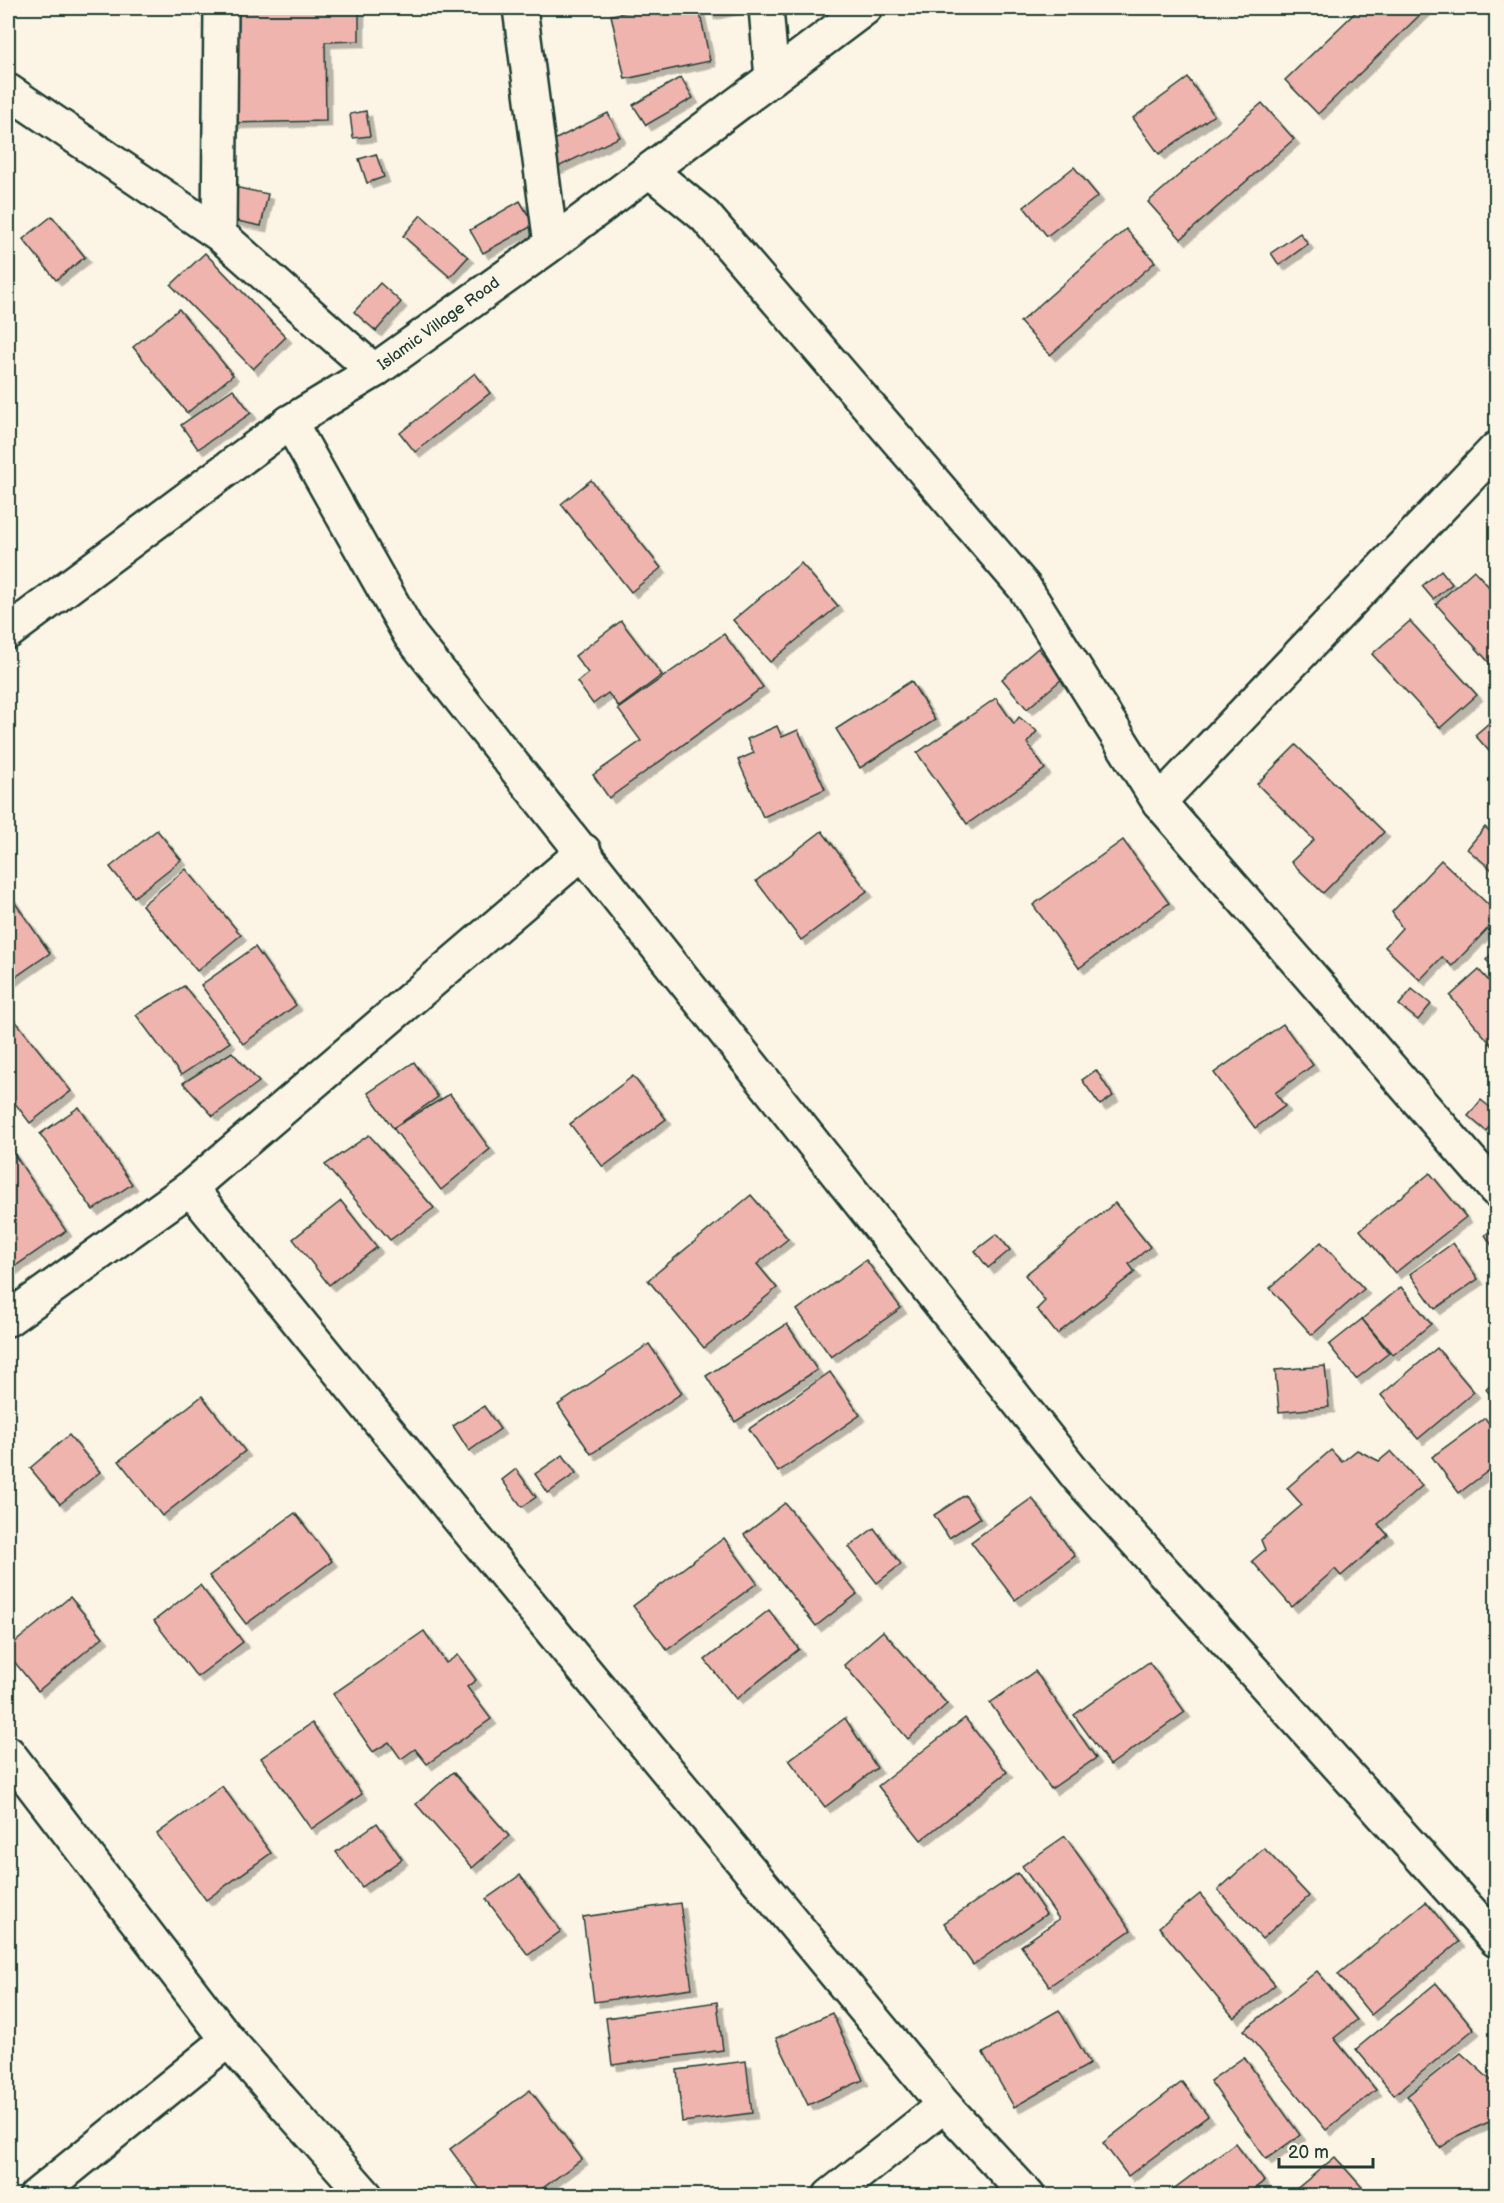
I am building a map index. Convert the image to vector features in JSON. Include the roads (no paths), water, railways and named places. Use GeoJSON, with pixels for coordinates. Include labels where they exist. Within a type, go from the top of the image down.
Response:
{"type":"FeatureCollection","features":[{"type":"Feature","properties":{"kind":"street"},"geometry":{"type":"LineString","coordinates":[[219,234],[221,8]]}},
{"type":"Feature","properties":{"kind":"street"},"geometry":{"type":"LineString","coordinates":[[520,8],[551,244]]}},
{"type":"Feature","properties":{"kind":"street"},"geometry":{"type":"LineString","coordinates":[[766,8],[772,78]]}},
{"type":"Feature","properties":{"kind":"street","name":"Islamic Village Road"},"geometry":{"type":"LineString","coordinates":[[8,632],[290,422],[374,371],[551,244],[865,8]]}},
{"type":"Feature","properties":{"kind":"street"},"geometry":{"type":"LineString","coordinates":[[8,91],[219,234],[374,371]]}},
{"type":"Feature","properties":{"kind":"street"},"geometry":{"type":"LineString","coordinates":[[650,171],[705,216],[1024,587],[1159,802],[1492,1176]]}},
{"type":"Feature","properties":{"kind":"street"},"geometry":{"type":"LineString","coordinates":[[290,422],[410,635],[584,851],[1078,1476],[1493,1926]]}},
{"type":"Feature","properties":{"kind":"street"},"geometry":{"type":"LineString","coordinates":[[1159,802],[1497,449]]}},
{"type":"Feature","properties":{"kind":"street"},"geometry":{"type":"LineString","coordinates":[[8,1319],[190,1188],[584,851]]}},
{"type":"Feature","properties":{"kind":"street"},"geometry":{"type":"LineString","coordinates":[[190,1188],[461,1521],[944,2105],[1028,2196]]}},
{"type":"Feature","properties":{"kind":"street"},"geometry":{"type":"LineString","coordinates":[[8,1753],[228,2040],[366,2196]]}},
{"type":"Feature","properties":{"kind":"street"},"geometry":{"type":"LineString","coordinates":[[36,2196],[228,2040]]}},
{"type":"Feature","properties":{"kind":"street"},"geometry":{"type":"LineString","coordinates":[[830,2196],[944,2105]]}}]}
